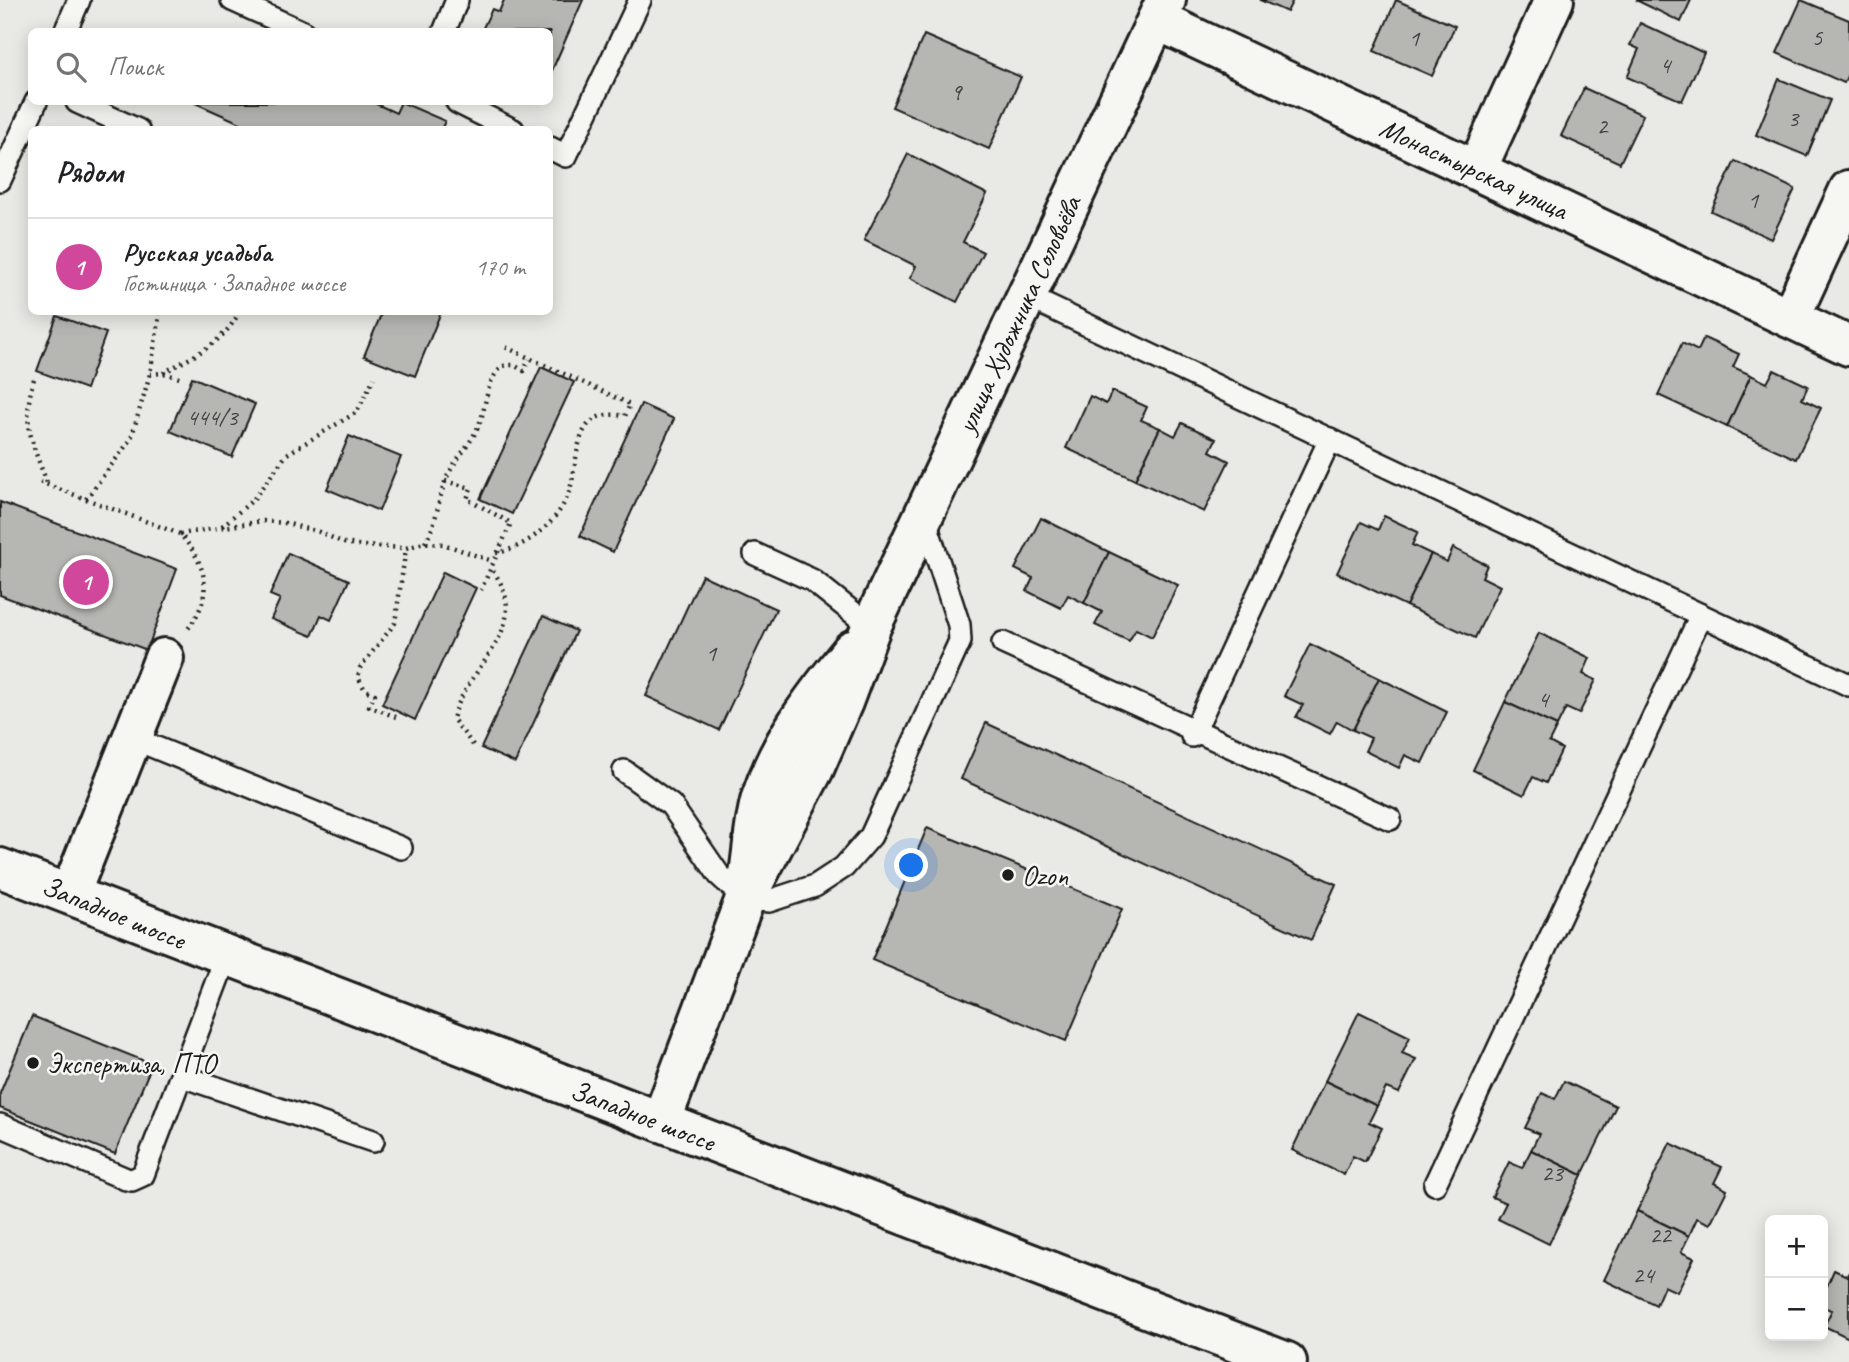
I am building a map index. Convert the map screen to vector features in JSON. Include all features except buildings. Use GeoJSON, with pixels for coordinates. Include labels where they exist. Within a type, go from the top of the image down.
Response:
{"type":"FeatureCollection","features":[{"type":"Feature","properties":{"kind":"street"},"geometry":{"type":"LineString","coordinates":[[1477,169],[1554,0]]}},
{"type":"Feature","properties":{"kind":"street","name":"Монастырская улица"},"geometry":{"type":"LineString","coordinates":[[1161,10],[1477,169],[1849,346]]}},
{"type":"Feature","properties":{"kind":"street","name":"улица Художника Соловьёва"},"geometry":{"type":"LineString","coordinates":[[662,1122],[745,899],[760,801],[778,753],[805,708],[871,627],[1161,10]]}},
{"type":"Feature","properties":{"kind":"street"},"geometry":{"type":"LineString","coordinates":[[1790,318],[1849,190]]}},
{"type":"Feature","properties":{"kind":"street"},"geometry":{"type":"LineString","coordinates":[[70,894],[164,658]]}},
{"type":"Feature","properties":{"kind":"street","name":"Западное шоссе"},"geometry":{"type":"LineString","coordinates":[[0,868],[226,957],[1287,1362]]}},
{"type":"Feature","properties":{"kind":"lane"},"geometry":{"type":"LineString","coordinates":[[67,28],[79,0]]}},
{"type":"Feature","properties":{"kind":"lane"},"geometry":{"type":"LineString","coordinates":[[232,0],[263,6],[297,28]]}},
{"type":"Feature","properties":{"kind":"lane"},"geometry":{"type":"LineString","coordinates":[[446,28],[457,0]]}},
{"type":"Feature","properties":{"kind":"lane"},"geometry":{"type":"LineString","coordinates":[[553,150],[566,156],[640,0]]}},
{"type":"Feature","properties":{"kind":"lane"},"geometry":{"type":"LineString","coordinates":[[0,180],[35,105]]}},
{"type":"Feature","properties":{"kind":"lane"},"geometry":{"type":"LineString","coordinates":[[84,105],[129,126]]}},
{"type":"Feature","properties":{"kind":"lane"},"geometry":{"type":"LineString","coordinates":[[463,105],[505,126]]}},
{"type":"Feature","properties":{"kind":"lane"},"geometry":{"type":"LineString","coordinates":[[1027,296],[1849,685]]}},
{"type":"Feature","properties":{"kind":"lane"},"geometry":{"type":"LineString","coordinates":[[1194,733],[1330,439]]}},
{"type":"Feature","properties":{"kind":"lane"},"geometry":{"type":"LineString","coordinates":[[624,771],[671,805],[719,875],[745,899],[769,901],[788,896],[814,886],[844,867],[871,835],[960,641],[959,625],[924,515]]}},
{"type":"Feature","properties":{"kind":"lane"},"geometry":{"type":"LineString","coordinates":[[755,554],[812,580],[871,627]]}},
{"type":"Feature","properties":{"kind":"lane"},"geometry":{"type":"LineString","coordinates":[[1435,1184],[1701,615]]}},
{"type":"Feature","properties":{"kind":"lane"},"geometry":{"type":"LineString","coordinates":[[1003,643],[1194,733],[1390,819]]}},
{"type":"Feature","properties":{"kind":"lane"},"geometry":{"type":"LineString","coordinates":[[132,738],[401,848]]}},
{"type":"Feature","properties":{"kind":"lane"},"geometry":{"type":"LineString","coordinates":[[0,1125],[125,1179],[138,1179],[147,1170],[226,957]]}},
{"type":"Feature","properties":{"kind":"lane"},"geometry":{"type":"LineString","coordinates":[[183,1076],[373,1141]]}},
{"type":"Feature","properties":{"kind":"path"},"geometry":{"type":"LineString","coordinates":[[86,499],[131,439],[150,374],[160,315]]}},
{"type":"Feature","properties":{"kind":"path"},"geometry":{"type":"LineString","coordinates":[[163,373],[200,354],[227,334],[237,316]]}},
{"type":"Feature","properties":{"kind":"path"},"geometry":{"type":"LineString","coordinates":[[496,553],[510,551],[546,526],[563,506],[570,490],[580,436],[601,416],[609,413],[625,416],[629,404],[503,346]]}},
{"type":"Feature","properties":{"kind":"path"},"geometry":{"type":"LineString","coordinates":[[425,543],[434,529],[445,481],[473,440],[494,377],[506,365],[524,371],[530,359]]}},
{"type":"Feature","properties":{"kind":"path"},"geometry":{"type":"LineString","coordinates":[[150,374],[163,373],[183,379]]}},
{"type":"Feature","properties":{"kind":"path"},"geometry":{"type":"LineString","coordinates":[[221,526],[253,500],[287,454],[358,412],[374,378]]}},
{"type":"Feature","properties":{"kind":"path"},"geometry":{"type":"LineString","coordinates":[[34,379],[27,404],[28,433],[48,485]]}},
{"type":"Feature","properties":{"kind":"path"},"geometry":{"type":"LineString","coordinates":[[445,481],[471,488],[467,499],[511,523],[481,590]]}},
{"type":"Feature","properties":{"kind":"path"},"geometry":{"type":"LineString","coordinates":[[40,482],[180,534],[196,552],[205,569],[204,588],[193,622],[164,658]]}},
{"type":"Feature","properties":{"kind":"path"},"geometry":{"type":"LineString","coordinates":[[180,534],[263,521],[285,523],[319,532],[344,543],[406,548],[425,543],[443,544],[491,564],[503,590],[507,616],[496,646],[458,700],[453,719],[473,745]]}},
{"type":"Feature","properties":{"kind":"path"},"geometry":{"type":"LineString","coordinates":[[396,717],[369,706],[375,694],[365,690],[358,677],[360,668],[395,623],[406,548]]}},
{"type":"Feature","properties":{"kind":"place","name":"Русская усадьба"},"geometry":{"type":"Point","coordinates":[86,582]}},
{"type":"Feature","properties":{"kind":"place","name":"Ozon"},"geometry":{"type":"Point","coordinates":[1008,875]}},
{"type":"Feature","properties":{"kind":"place","name":"Экспертиза, ПТО"},"geometry":{"type":"Point","coordinates":[33,1063]}}]}
